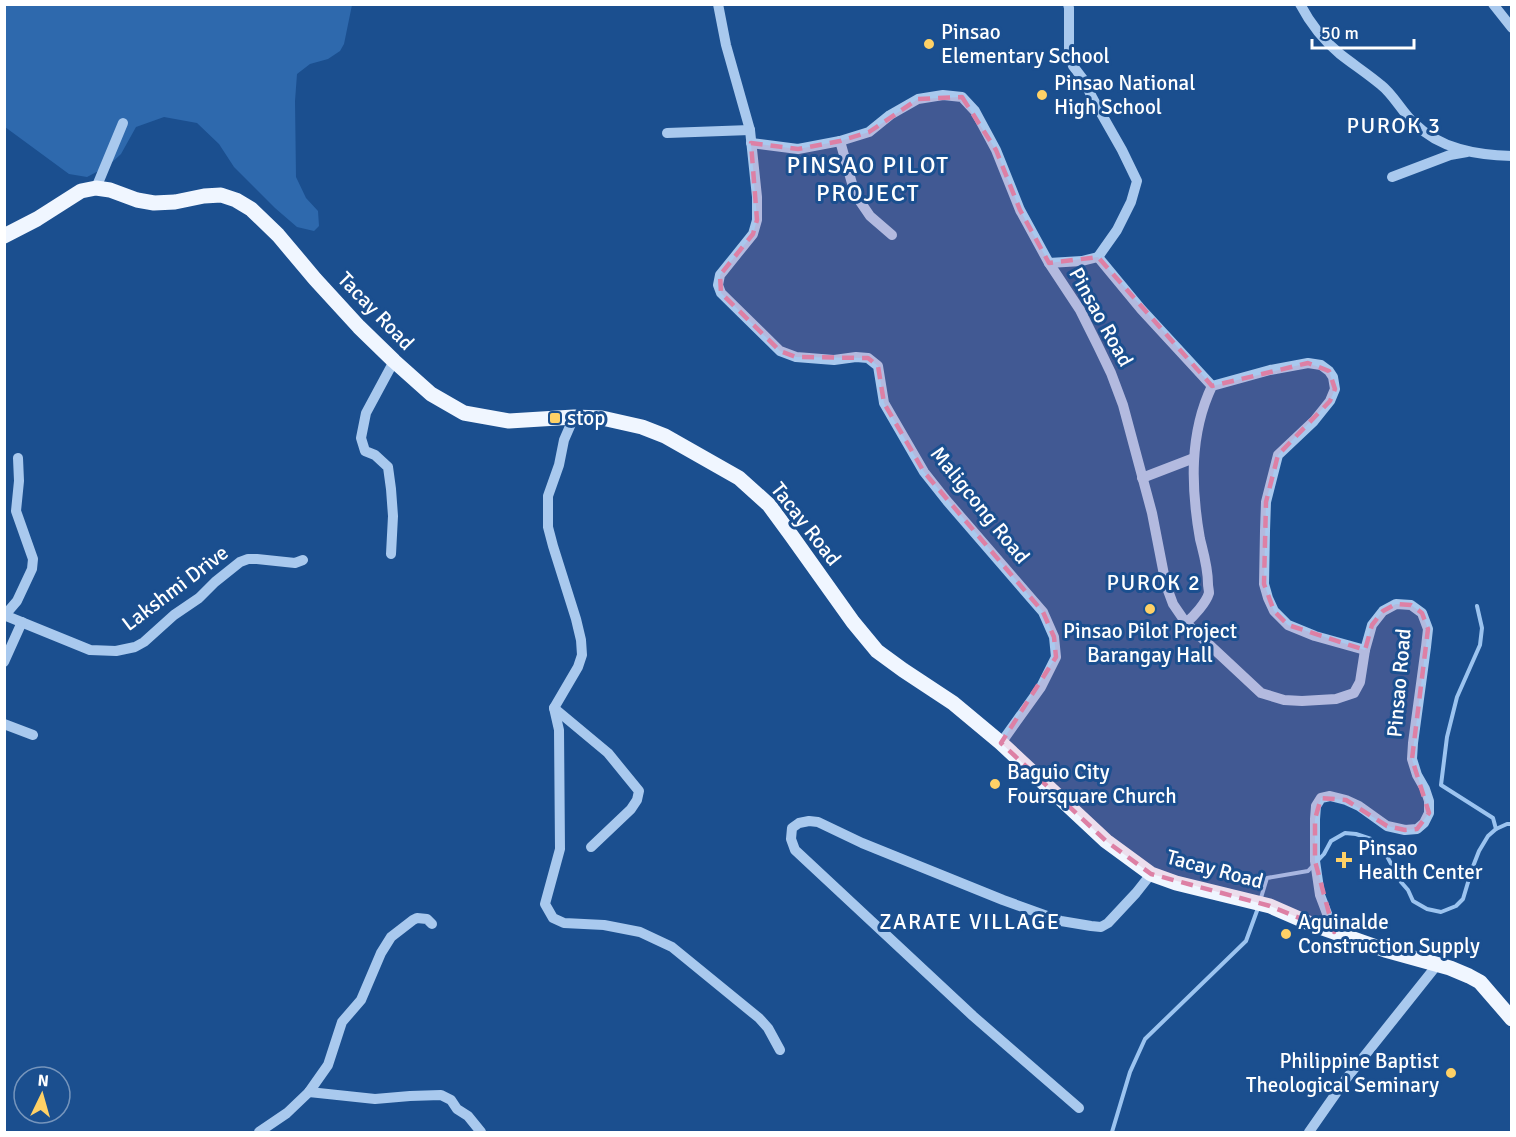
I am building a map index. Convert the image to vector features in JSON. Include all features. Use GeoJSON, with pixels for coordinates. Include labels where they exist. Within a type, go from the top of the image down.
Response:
{"type":"FeatureCollection","features":[{"type":"Feature","properties":{"kind":"main road"},"geometry":{"type":"LineString","coordinates":[[4,236],[37,219],[81,191],[96,188]]}},
{"type":"Feature","properties":{"kind":"main road","name":"Tacay Road"},"geometry":{"type":"LineString","coordinates":[[96,188],[154,203],[221,195],[236,200],[251,209],[278,235],[359,327],[394,361],[431,394],[464,413],[509,421],[574,417],[602,418],[642,427],[665,436],[739,478],[768,506],[877,651],[953,704],[1001,743],[1107,841],[1151,874],[1176,884],[1270,906],[1311,924],[1469,976],[1480,982],[1512,1020]]}},
{"type":"Feature","properties":{"kind":"street","name":"Maligcong Road"},"geometry":{"type":"LineString","coordinates":[[718,4],[726,45],[750,130],[757,220],[753,234],[720,275],[717,285],[722,293],[780,351],[796,357],[834,360],[868,358],[878,366],[884,403],[924,472],[1043,612],[1054,637],[1056,657],[1041,687],[1001,743]]}},
{"type":"Feature","properties":{"kind":"street"},"geometry":{"type":"LineString","coordinates":[[1048,263],[1082,261],[1098,257],[1117,230],[1131,202],[1137,181],[1083,79],[1073,66],[1069,53],[1068,4]]}},
{"type":"Feature","properties":{"kind":"street"},"geometry":{"type":"LineString","coordinates":[[1300,4],[1331,46],[1385,88],[1400,108],[1423,131],[1442,143],[1467,152],[1512,156]]}},
{"type":"Feature","properties":{"kind":"street"},"geometry":{"type":"LineString","coordinates":[[1493,4],[1512,28]]}},
{"type":"Feature","properties":{"kind":"street","name":"Pinsao Road"},"geometry":{"type":"LineString","coordinates":[[840,141],[869,132],[890,115],[918,99],[943,94],[962,97],[975,111],[996,150],[1020,210],[1048,263],[1080,310],[1111,373],[1123,405],[1159,542],[1166,585],[1173,604],[1186,623],[1261,693],[1284,700],[1302,701],[1336,699],[1354,693],[1360,682],[1372,625],[1383,611],[1396,604],[1411,605],[1422,613],[1428,629],[1412,759],[1429,801],[1429,813],[1424,823],[1417,829],[1404,830],[1388,826],[1346,800],[1330,796],[1321,798],[1316,807],[1314,819],[1315,861],[1320,895],[1334,932]]}},
{"type":"Feature","properties":{"kind":"street"},"geometry":{"type":"LineString","coordinates":[[96,188],[123,123]]}},
{"type":"Feature","properties":{"kind":"street"},"geometry":{"type":"LineString","coordinates":[[667,133],[750,130]]}},
{"type":"Feature","properties":{"kind":"street"},"geometry":{"type":"LineString","coordinates":[[751,143],[798,149],[840,141],[855,194],[870,216],[892,235]]}},
{"type":"Feature","properties":{"kind":"street"},"geometry":{"type":"LineString","coordinates":[[1392,177],[1450,155],[1467,152]]}},
{"type":"Feature","properties":{"kind":"street"},"geometry":{"type":"LineString","coordinates":[[1098,257],[1141,309],[1212,386]]}},
{"type":"Feature","properties":{"kind":"street"},"geometry":{"type":"LineString","coordinates":[[391,554],[392,489],[388,467],[375,455],[366,451],[361,438],[366,413],[394,361]]}},
{"type":"Feature","properties":{"kind":"street"},"geometry":{"type":"LineString","coordinates":[[1186,623],[1209,594],[1208,568],[1194,504],[1194,458],[1203,403],[1212,386],[1308,363],[1321,365],[1329,371],[1333,377],[1335,389],[1330,401],[1314,421],[1278,455],[1266,502],[1264,584],[1274,611],[1288,625],[1315,636],[1365,650]]}},
{"type":"Feature","properties":{"kind":"street"},"geometry":{"type":"LineString","coordinates":[[574,417],[564,440],[559,465],[548,496],[548,527],[576,619],[582,655],[578,667],[554,708],[560,730],[561,830],[560,849],[545,904],[552,918],[564,923],[603,925],[640,932],[672,946],[759,1018],[768,1028],[780,1050]]}},
{"type":"Feature","properties":{"kind":"street"},"geometry":{"type":"LineString","coordinates":[[5,615],[17,601],[32,569],[33,559],[16,511],[20,481],[18,458]]}},
{"type":"Feature","properties":{"kind":"street"},"geometry":{"type":"LineString","coordinates":[[1142,478],[1194,458]]}},
{"type":"Feature","properties":{"kind":"street","name":"Lakshmi Drive"},"geometry":{"type":"LineString","coordinates":[[5,615],[90,650],[116,651],[135,647],[144,642],[240,562],[248,559],[295,563],[303,560]]}},
{"type":"Feature","properties":{"kind":"street"},"geometry":{"type":"LineString","coordinates":[[4,662],[22,622]]}},
{"type":"Feature","properties":{"kind":"street"},"geometry":{"type":"LineString","coordinates":[[554,708],[608,753],[639,790],[638,800],[631,809],[591,847]]}},
{"type":"Feature","properties":{"kind":"street"},"geometry":{"type":"LineString","coordinates":[[4,724],[33,735]]}},
{"type":"Feature","properties":{"kind":"street"},"geometry":{"type":"LineString","coordinates":[[1079,1108],[973,1016],[795,850],[791,839],[792,828],[800,822],[818,822],[872,847],[1003,900],[1061,921],[1091,926],[1101,927],[1108,923],[1151,874]]}},
{"type":"Feature","properties":{"kind":"street"},"geometry":{"type":"LineString","coordinates":[[259,1132],[287,1113],[309,1092],[328,1065],[342,1022],[361,1000],[381,952],[391,937],[417,918],[427,919],[432,924]]}},
{"type":"Feature","properties":{"kind":"street"},"geometry":{"type":"LineString","coordinates":[[1309,1132],[1346,1079],[1437,965]]}},
{"type":"Feature","properties":{"kind":"street"},"geometry":{"type":"LineString","coordinates":[[309,1092],[375,1099],[441,1095],[451,1100],[468,1116],[480,1132]]}},
{"type":"Feature","properties":{"kind":"highlighted area"},"geometry":{"type":"Polygon","coordinates":[[[962,97],[996,150],[1020,210],[1049,263],[1098,257],[1212,386],[1308,363],[1329,371],[1335,389],[1330,401],[1278,455],[1266,502],[1264,584],[1274,611],[1288,625],[1365,650],[1372,625],[1383,611],[1396,604],[1411,605],[1422,613],[1428,629],[1412,759],[1429,813],[1417,829],[1405,830],[1387,826],[1346,800],[1321,798],[1315,819],[1315,861],[1334,932],[1270,906],[1151,874],[1106,841],[1001,743],[1056,657],[1054,637],[1043,612],[924,472],[884,403],[878,366],[868,358],[796,357],[780,351],[721,293],[720,275],[753,234],[757,220],[751,143],[798,149],[840,141],[869,132],[918,99],[962,97]]]}},
{"type":"Feature","properties":{"kind":"shaded area"},"geometry":{"type":"Polygon","coordinates":[[[5,5],[352,5],[344,44],[340,51],[328,59],[310,64],[297,74],[296,177],[306,198],[318,211],[319,226],[314,231],[297,227],[234,167],[219,144],[197,123],[164,117],[136,127],[121,154],[108,166],[87,177],[69,174],[5,127],[5,5]]]}},
{"type":"Feature","properties":{"kind":"waterway"},"geometry":{"type":"LineString","coordinates":[[1477,606],[1482,628],[1480,645],[1457,697],[1447,737],[1441,785],[1493,818],[1496,829]]}},
{"type":"Feature","properties":{"kind":"waterway"},"geometry":{"type":"LineString","coordinates":[[1260,901],[1267,878],[1308,871],[1324,854],[1331,841],[1345,833],[1371,839],[1382,847],[1413,901],[1427,909],[1441,912],[1456,906],[1463,899],[1479,851],[1488,836],[1496,829],[1512,824]]}},
{"type":"Feature","properties":{"kind":"waterway"},"geometry":{"type":"LineString","coordinates":[[1112,1132],[1130,1072],[1145,1039],[1246,941],[1258,908]]}},
{"type":"Feature","properties":{"kind":"place","name":"Pinsao Elementary School"},"geometry":{"type":"Point","coordinates":[929,44]}},
{"type":"Feature","properties":{"kind":"place","name":"Pinsao National High School"},"geometry":{"type":"Point","coordinates":[1042,95]}},
{"type":"Feature","properties":{"kind":"place","name":"stop"},"geometry":{"type":"Point","coordinates":[555,418]}},
{"type":"Feature","properties":{"kind":"place","name":"Pinsao Pilot Project Barangay Hall"},"geometry":{"type":"Point","coordinates":[1150,609]}},
{"type":"Feature","properties":{"kind":"place","name":"Baguio City Foursquare Church"},"geometry":{"type":"Point","coordinates":[995,784]}},
{"type":"Feature","properties":{"kind":"place","name":"Pinsao Health Center"},"geometry":{"type":"Point","coordinates":[1344,860]}},
{"type":"Feature","properties":{"kind":"place","name":"Aguinalde Construction Supply"},"geometry":{"type":"Point","coordinates":[1286,934]}},
{"type":"Feature","properties":{"kind":"place","name":"Philippine Baptist Theological Seminary"},"geometry":{"type":"Point","coordinates":[1451,1073]}},
{"type":"Feature","properties":{"kind":"district","name":"PUROK 3"},"geometry":{"type":"Point","coordinates":[1394,125]}},
{"type":"Feature","properties":{"kind":"district","name":"PINSAO PILOT PROJECT"},"geometry":{"type":"Point","coordinates":[868,179]}},
{"type":"Feature","properties":{"kind":"district","name":"PUROK 2"},"geometry":{"type":"Point","coordinates":[1154,582]}},
{"type":"Feature","properties":{"kind":"district","name":"ZARATE VILLAGE"},"geometry":{"type":"Point","coordinates":[970,921]}}]}
